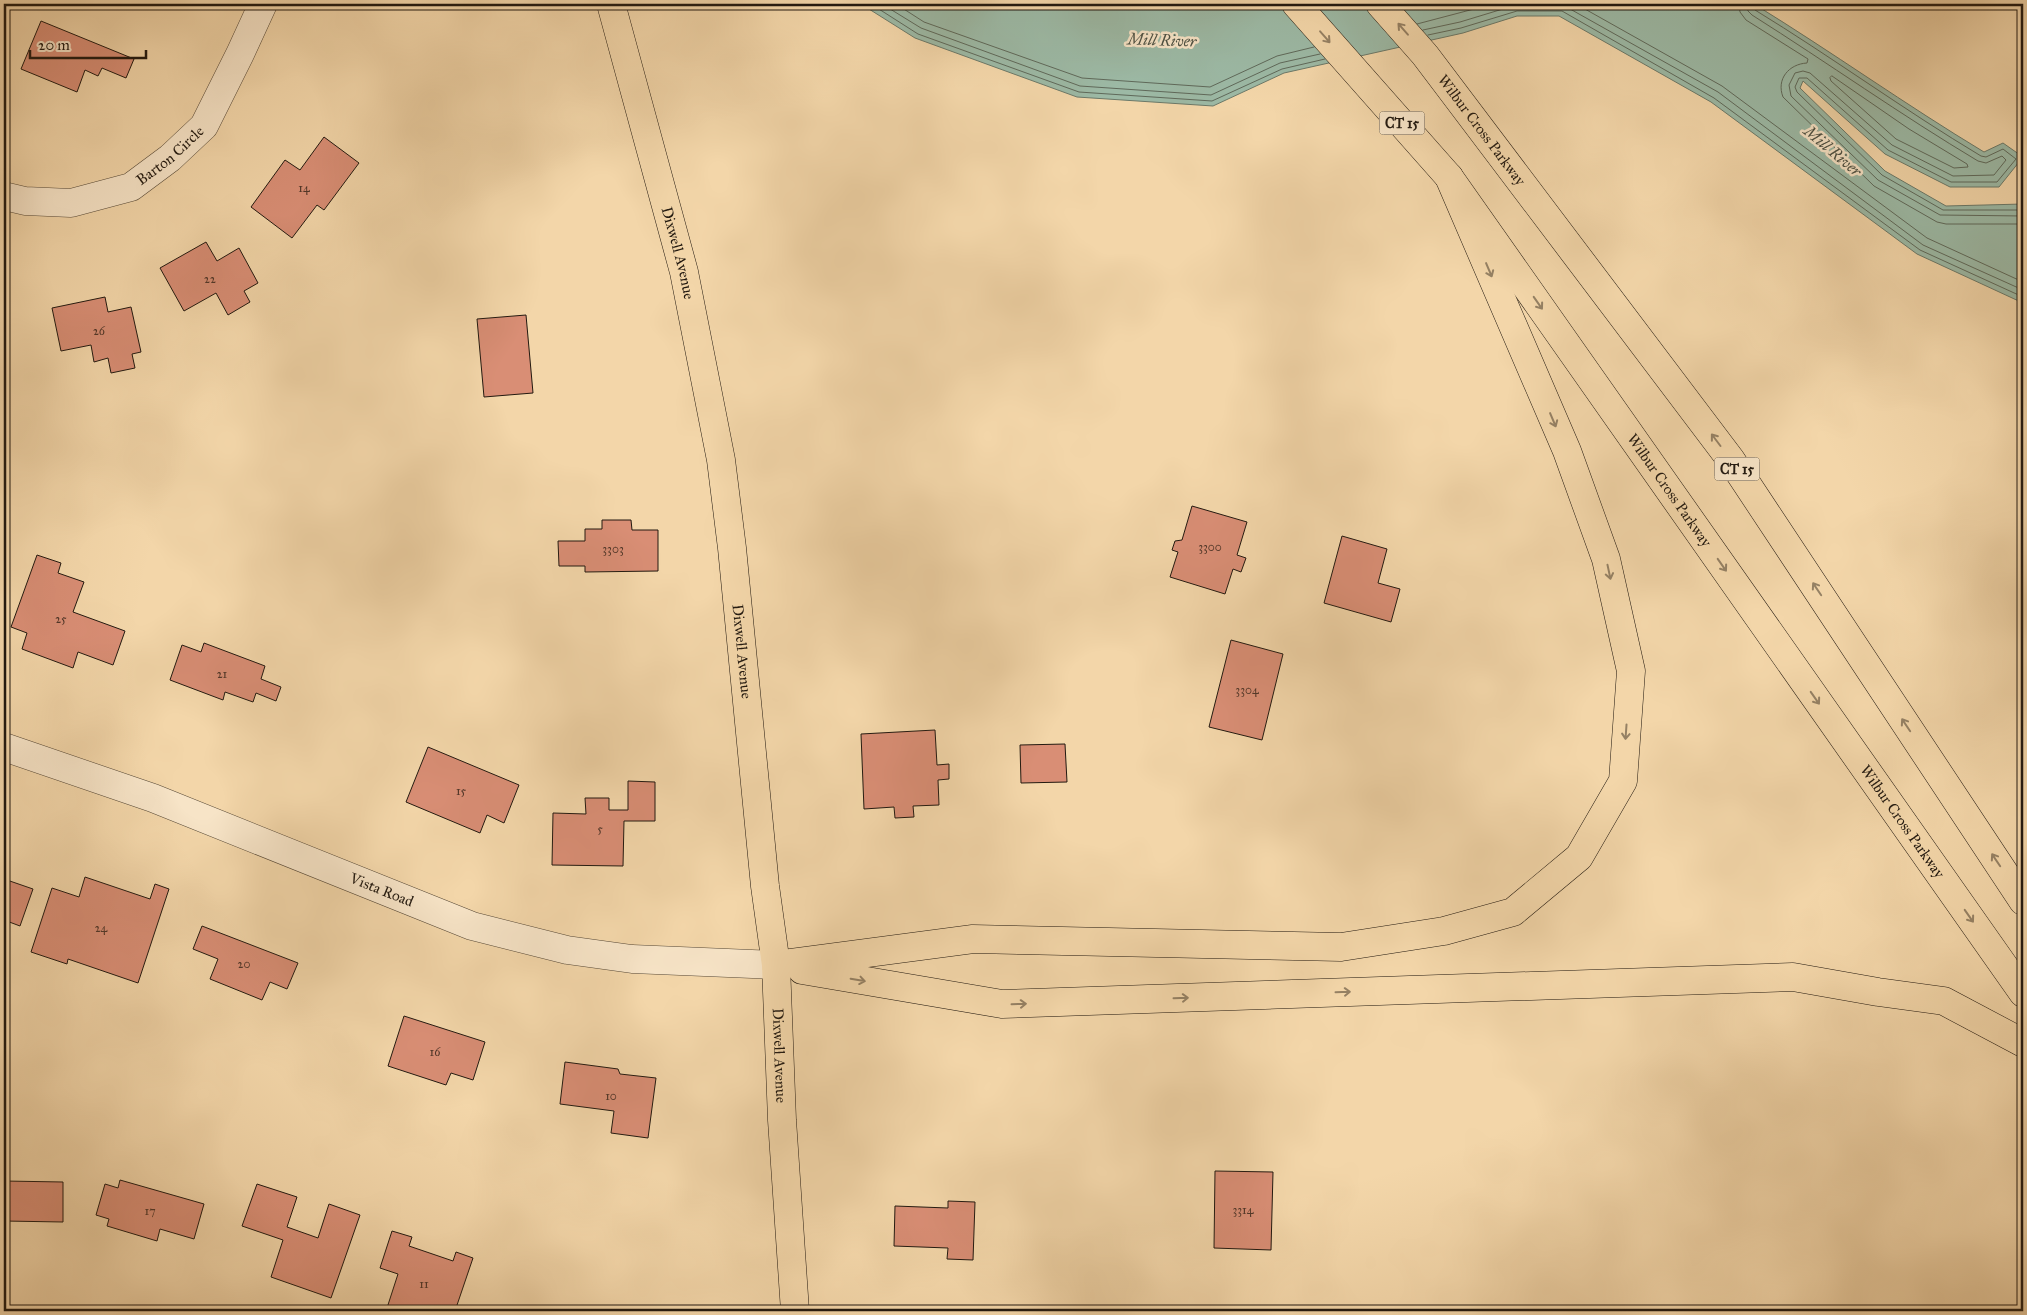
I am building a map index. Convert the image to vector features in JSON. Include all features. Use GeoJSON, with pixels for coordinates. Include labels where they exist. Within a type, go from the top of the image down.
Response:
{"type":"FeatureCollection","features":[{"type":"Feature","properties":{"kind":"main road","name":"Dixwell Avenue"},"geometry":{"type":"LineString","coordinates":[[611,4],[684,272],[714,423],[732,548],[765,886],[776,966],[782,1120],[795,1311]]}},
{"type":"Feature","properties":{"kind":"main road","name":"Wilbur Cross Parkway"},"geometry":{"type":"LineString","coordinates":[[1296,4],[1449,177],[2023,993]]}},
{"type":"Feature","properties":{"kind":"main road","name":"Wilbur Cross Parkway"},"geometry":{"type":"LineString","coordinates":[[1380,4],[1425,55],[1731,460],[2023,901]]}},
{"type":"Feature","properties":{"kind":"main road"},"geometry":{"type":"LineString","coordinates":[[776,966],[974,938],[1341,947],[1444,931],[1513,912],[1579,857],[1623,780],[1631,671],[1606,559],[1567,451],[1449,177]]}},
{"type":"Feature","properties":{"kind":"main road"},"geometry":{"type":"LineString","coordinates":[[776,966],[1002,1004],[1793,977],[1944,1001],[2023,1043]]}},
{"type":"Feature","properties":{"kind":"street","name":"Barton Circle"},"geometry":{"type":"LineString","coordinates":[[4,196],[25,201],[71,203],[131,187],[170,158],[204,126],[263,4]]}},
{"type":"Feature","properties":{"kind":"street","name":"Vista Road"},"geometry":{"type":"LineString","coordinates":[[4,747],[153,798],[472,926],[567,950],[632,959],[776,966]]}},
{"type":"Feature","properties":{"kind":"water","name":"Mill River"},"geometry":{"type":"Polygon","coordinates":[[[861,4],[1754,4],[1984,152],[2003,143],[2023,157],[1999,187],[1950,187],[1885,154],[1803,81],[1800,88],[1885,171],[1946,206],[2023,204],[2023,303],[1917,254],[1711,102],[1559,16],[1517,16],[1463,33],[1284,73],[1213,106],[1077,97],[915,38],[861,4]]]}},
{"type":"Feature","properties":{"kind":"building"},"geometry":{"type":"Polygon","coordinates":[[[41,21],[134,59],[126,78],[102,68],[98,76],[85,70],[77,92],[21,69],[41,21]]]}},
{"type":"Feature","properties":{"kind":"building"},"geometry":{"type":"Polygon","coordinates":[[[324,137],[359,163],[324,210],[317,205],[292,238],[251,207],[285,160],[300,170],[324,137]]]}},
{"type":"Feature","properties":{"kind":"building"},"geometry":{"type":"Polygon","coordinates":[[[206,242],[217,261],[239,248],[258,283],[244,291],[250,302],[228,315],[216,293],[184,311],[160,268],[206,242]]]}},
{"type":"Feature","properties":{"kind":"building"},"geometry":{"type":"Polygon","coordinates":[[[105,297],[108,312],[131,307],[141,352],[132,354],[135,368],[111,373],[108,358],[94,362],[91,345],[61,351],[52,308],[105,297]]]}},
{"type":"Feature","properties":{"kind":"building"},"geometry":{"type":"Polygon","coordinates":[[[526,315],[533,393],[484,397],[477,319],[526,315]]]}},
{"type":"Feature","properties":{"kind":"building"},"geometry":{"type":"Polygon","coordinates":[[[4,317],[8,374],[4,374],[4,317]]]}},
{"type":"Feature","properties":{"kind":"building"},"geometry":{"type":"Polygon","coordinates":[[[1192,506],[1247,522],[1237,555],[1246,558],[1241,572],[1233,569],[1225,594],[1170,577],[1178,552],[1172,550],[1175,541],[1182,540],[1192,506]]]}},
{"type":"Feature","properties":{"kind":"building"},"geometry":{"type":"Polygon","coordinates":[[[602,520],[631,520],[632,530],[658,530],[658,571],[585,572],[585,566],[559,566],[558,541],[585,541],[585,529],[602,529],[602,520]]]}},
{"type":"Feature","properties":{"kind":"building"},"geometry":{"type":"Polygon","coordinates":[[[1342,536],[1387,549],[1378,583],[1400,589],[1391,622],[1324,603],[1342,536]]]}},
{"type":"Feature","properties":{"kind":"building"},"geometry":{"type":"Polygon","coordinates":[[[37,555],[61,563],[58,573],[84,582],[73,612],[125,631],[113,665],[78,652],[73,668],[22,649],[27,633],[11,627],[37,555]]]}},
{"type":"Feature","properties":{"kind":"building"},"geometry":{"type":"Polygon","coordinates":[[[1231,640],[1283,654],[1262,740],[1209,727],[1231,640]]]}},
{"type":"Feature","properties":{"kind":"building"},"geometry":{"type":"Polygon","coordinates":[[[204,643],[265,666],[261,679],[281,687],[276,701],[256,693],[253,702],[225,692],[223,700],[170,680],[182,645],[201,652],[204,643]]]}},
{"type":"Feature","properties":{"kind":"building"},"geometry":{"type":"Polygon","coordinates":[[[935,730],[937,765],[949,764],[949,779],[938,780],[939,805],[913,806],[914,817],[895,818],[894,807],[864,809],[861,734],[935,730]]]}},
{"type":"Feature","properties":{"kind":"building"},"geometry":{"type":"Polygon","coordinates":[[[1065,744],[1067,782],[1021,783],[1020,745],[1065,744]]]}},
{"type":"Feature","properties":{"kind":"building"},"geometry":{"type":"Polygon","coordinates":[[[428,747],[519,785],[504,823],[487,815],[480,833],[406,802],[428,747]]]}},
{"type":"Feature","properties":{"kind":"building"},"geometry":{"type":"Polygon","coordinates":[[[628,781],[655,782],[655,821],[624,821],[623,866],[552,865],[553,813],[586,814],[585,798],[609,798],[609,810],[628,810],[628,781]]]}},
{"type":"Feature","properties":{"kind":"building"},"geometry":{"type":"Polygon","coordinates":[[[85,877],[150,899],[155,884],[169,889],[138,983],[68,959],[67,964],[31,952],[52,888],[79,897],[85,877]]]}},
{"type":"Feature","properties":{"kind":"building"},"geometry":{"type":"Polygon","coordinates":[[[4,879],[33,889],[20,926],[4,920],[4,879]]]}},
{"type":"Feature","properties":{"kind":"building"},"geometry":{"type":"Polygon","coordinates":[[[202,926],[298,963],[287,989],[270,982],[262,1000],[210,979],[218,959],[193,949],[202,926]]]}},
{"type":"Feature","properties":{"kind":"building"},"geometry":{"type":"Polygon","coordinates":[[[404,1016],[485,1042],[473,1080],[451,1073],[446,1085],[388,1066],[404,1016]]]}},
{"type":"Feature","properties":{"kind":"building"},"geometry":{"type":"Polygon","coordinates":[[[565,1062],[618,1069],[620,1074],[656,1078],[648,1138],[611,1133],[614,1111],[560,1104],[565,1062]]]}},
{"type":"Feature","properties":{"kind":"building"},"geometry":{"type":"Polygon","coordinates":[[[1215,1171],[1273,1172],[1271,1250],[1214,1248],[1215,1171]]]}},
{"type":"Feature","properties":{"kind":"building"},"geometry":{"type":"Polygon","coordinates":[[[120,1180],[204,1204],[194,1239],[160,1229],[157,1241],[107,1226],[109,1219],[96,1215],[105,1184],[118,1188],[120,1180]]]}},
{"type":"Feature","properties":{"kind":"building"},"geometry":{"type":"Polygon","coordinates":[[[4,1181],[63,1182],[63,1222],[4,1221],[4,1181]]]}},
{"type":"Feature","properties":{"kind":"building"},"geometry":{"type":"Polygon","coordinates":[[[257,1184],[297,1197],[287,1227],[318,1238],[329,1204],[360,1215],[331,1298],[271,1277],[283,1240],[242,1226],[257,1184]]]}},
{"type":"Feature","properties":{"kind":"building"},"geometry":{"type":"Polygon","coordinates":[[[948,1201],[975,1202],[973,1260],[947,1259],[948,1248],[894,1246],[895,1206],[948,1208],[948,1201]]]}},
{"type":"Feature","properties":{"kind":"building"},"geometry":{"type":"Polygon","coordinates":[[[392,1231],[412,1237],[409,1246],[453,1261],[456,1252],[473,1258],[455,1311],[386,1311],[398,1274],[380,1268],[392,1231]]]}}]}
